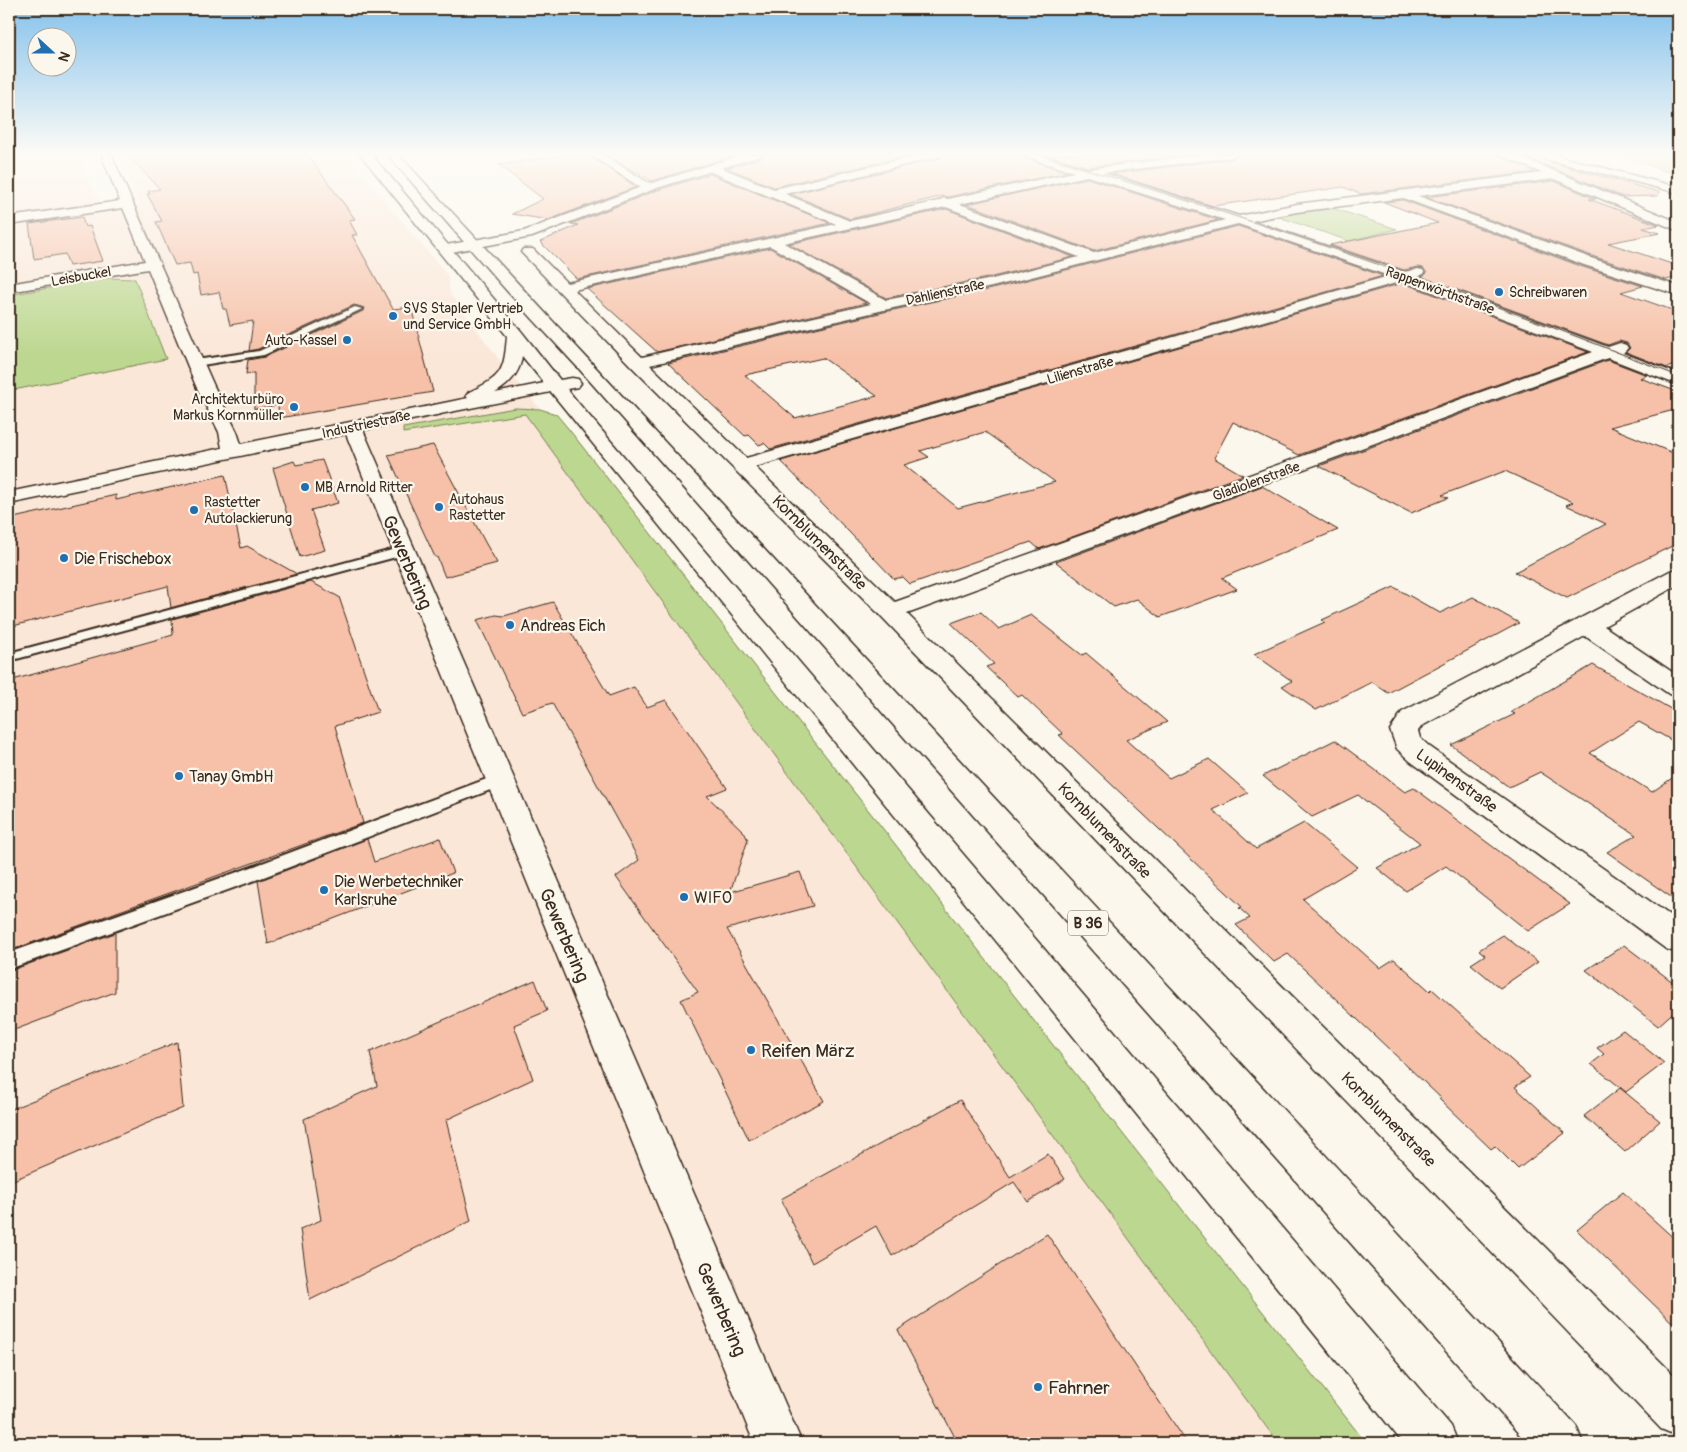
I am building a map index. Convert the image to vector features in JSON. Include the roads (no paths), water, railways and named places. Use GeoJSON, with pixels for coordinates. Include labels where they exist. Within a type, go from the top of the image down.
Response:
{"type":"FeatureCollection","features":[{"type":"Feature","properties":{"kind":"street"},"geometry":{"type":"LineString","coordinates":[[9,498],[233,452],[228,432],[196,363],[136,222]]}},
{"type":"Feature","properties":{"kind":"street"},"geometry":{"type":"LineString","coordinates":[[423,222],[565,398],[1434,1443]]}},
{"type":"Feature","properties":{"kind":"street","name":"B 36"},"geometry":{"type":"LineString","coordinates":[[454,222],[532,311],[596,378],[1559,1443]]}},
{"type":"Feature","properties":{"kind":"street"},"geometry":{"type":"LineString","coordinates":[[446,249],[526,234],[558,222]]}},
{"type":"Feature","properties":{"kind":"street"},"geometry":{"type":"LineString","coordinates":[[841,222],[849,225]]}},
{"type":"Feature","properties":{"kind":"street"},"geometry":{"type":"LineString","coordinates":[[563,288],[862,222]]}},
{"type":"Feature","properties":{"kind":"street"},"geometry":{"type":"LineString","coordinates":[[997,222],[1095,258]]}},
{"type":"Feature","properties":{"kind":"street","name":"Dahlienstraße"},"geometry":{"type":"LineString","coordinates":[[638,363],[884,305],[992,283],[1236,222]]}},
{"type":"Feature","properties":{"kind":"street","name":"Rappenwörthstraße"},"geometry":{"type":"LineString","coordinates":[[1255,222],[1412,275],[1614,350],[1678,371]]}},
{"type":"Feature","properties":{"kind":"street"},"geometry":{"type":"LineString","coordinates":[[1479,222],[1589,262],[1678,291]]}},
{"type":"Feature","properties":{"kind":"street"},"geometry":{"type":"LineString","coordinates":[[771,242],[884,305]]}},
{"type":"Feature","properties":{"kind":"street","name":"Kornblumenstraße"},"geometry":{"type":"LineString","coordinates":[[528,252],[891,612],[1678,1412]]}},
{"type":"Feature","properties":{"kind":"street","name":"Leisbuckel"},"geometry":{"type":"LineString","coordinates":[[9,288],[153,264]]}},
{"type":"Feature","properties":{"kind":"street","name":"Lilienstraße"},"geometry":{"type":"LineString","coordinates":[[742,465],[1124,358],[1283,310],[1412,275]]}},
{"type":"Feature","properties":{"kind":"street"},"geometry":{"type":"LineString","coordinates":[[435,410],[476,396],[503,379],[513,364],[515,334]]}},
{"type":"Feature","properties":{"kind":"street","name":"Rappenwörthstraße"},"geometry":{"type":"LineString","coordinates":[[1614,350],[1678,380]]}},
{"type":"Feature","properties":{"kind":"street","name":"Gladiolenstraße"},"geometry":{"type":"LineString","coordinates":[[891,612],[1614,350]]}},
{"type":"Feature","properties":{"kind":"street","name":"Industriestraße"},"geometry":{"type":"LineString","coordinates":[[233,452],[435,410],[565,398],[596,378]]}},
{"type":"Feature","properties":{"kind":"street"},"geometry":{"type":"LineString","coordinates":[[435,410],[531,402],[546,403],[565,398]]}},
{"type":"Feature","properties":{"kind":"street","name":"Gewerbering"},"geometry":{"type":"LineString","coordinates":[[352,427],[778,1443]]}},
{"type":"Feature","properties":{"kind":"street","name":"Lupinenstraße"},"geometry":{"type":"LineString","coordinates":[[1678,576],[1412,719],[1404,730],[1406,742],[1420,754],[1678,939]]}},
{"type":"Feature","properties":{"kind":"street"},"geometry":{"type":"LineString","coordinates":[[1585,626],[1602,635],[1678,688]]}},
{"type":"Feature","properties":{"kind":"lane"},"geometry":{"type":"LineString","coordinates":[[196,363],[261,353],[358,309]]}},
{"type":"Feature","properties":{"kind":"lane"},"geometry":{"type":"LineString","coordinates":[[9,657],[404,551]]}},
{"type":"Feature","properties":{"kind":"lane"},"geometry":{"type":"LineString","coordinates":[[9,961],[255,873],[500,780]]}},
{"type":"Feature","properties":{"kind":"tram line"},"geometry":{"type":"LineString","coordinates":[[1251,222],[1439,286],[1678,376]]}},
{"type":"Feature","properties":{"kind":"place","name":"Schreibwaren"},"geometry":{"type":"Point","coordinates":[1499,292]}},
{"type":"Feature","properties":{"kind":"place","name":"SVS Stapler Vertrieb und Service GmbH"},"geometry":{"type":"Point","coordinates":[393,316]}},
{"type":"Feature","properties":{"kind":"place","name":"Auto-Kassel"},"geometry":{"type":"Point","coordinates":[347,340]}},
{"type":"Feature","properties":{"kind":"place","name":"Architekturbüro Markus Kornmüller"},"geometry":{"type":"Point","coordinates":[294,407]}},
{"type":"Feature","properties":{"kind":"place","name":"MB Arnold Ritter"},"geometry":{"type":"Point","coordinates":[305,487]}},
{"type":"Feature","properties":{"kind":"place","name":"Autohaus Rastetter"},"geometry":{"type":"Point","coordinates":[439,507]}},
{"type":"Feature","properties":{"kind":"place","name":"Rastetter Autolackierung"},"geometry":{"type":"Point","coordinates":[194,510]}},
{"type":"Feature","properties":{"kind":"place","name":"Die Frischebox"},"geometry":{"type":"Point","coordinates":[64,558]}},
{"type":"Feature","properties":{"kind":"place","name":"Andreas Eich"},"geometry":{"type":"Point","coordinates":[510,625]}},
{"type":"Feature","properties":{"kind":"place","name":"Tanay GmbH"},"geometry":{"type":"Point","coordinates":[179,776]}},
{"type":"Feature","properties":{"kind":"place","name":"Die Werbetechniker Karlsruhe"},"geometry":{"type":"Point","coordinates":[324,890]}},
{"type":"Feature","properties":{"kind":"place","name":"WIFO"},"geometry":{"type":"Point","coordinates":[684,897]}},
{"type":"Feature","properties":{"kind":"place","name":"Reifen März"},"geometry":{"type":"Point","coordinates":[751,1050]}},
{"type":"Feature","properties":{"kind":"place","name":"Fahrner"},"geometry":{"type":"Point","coordinates":[1038,1387]}}]}
